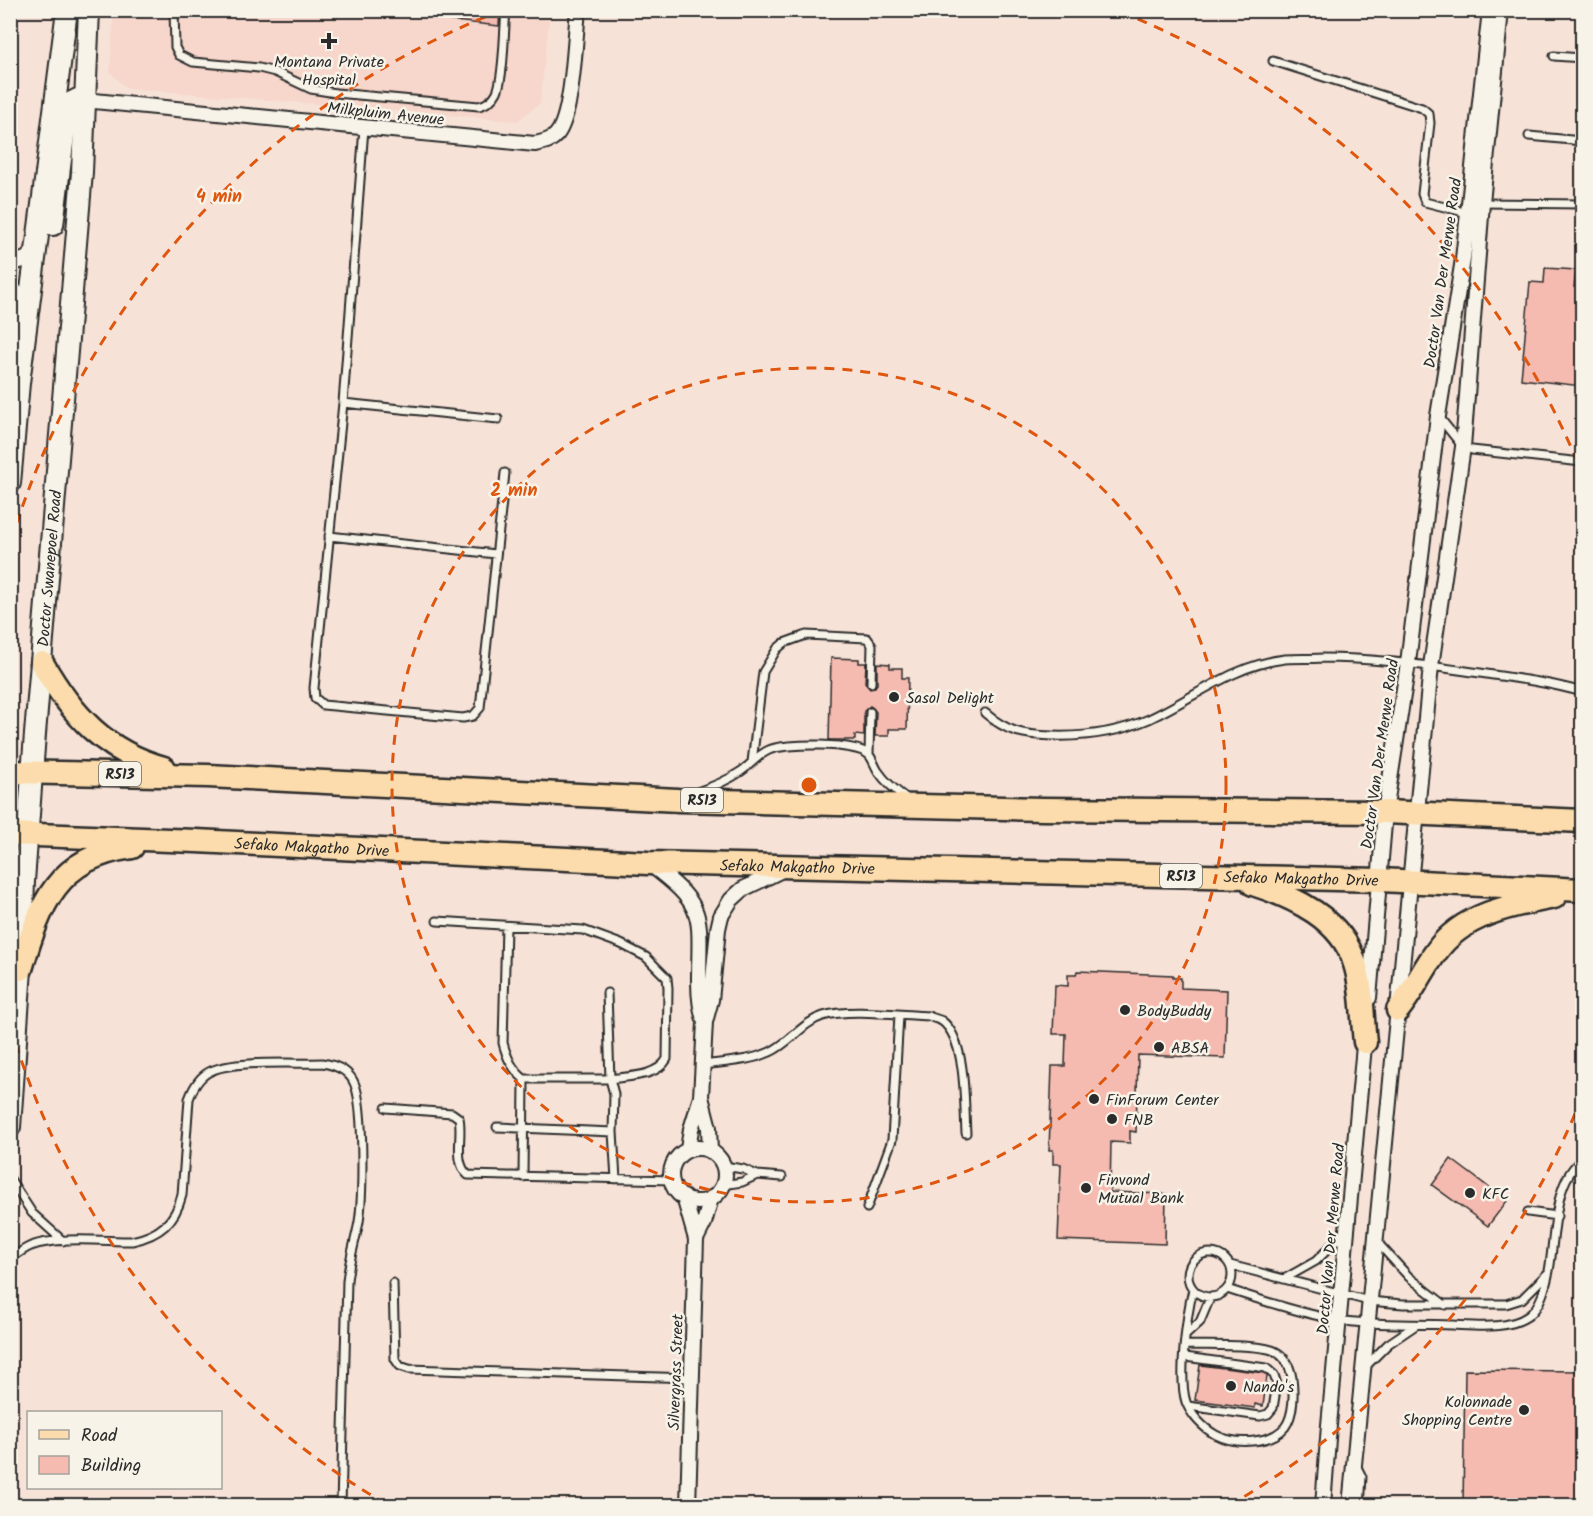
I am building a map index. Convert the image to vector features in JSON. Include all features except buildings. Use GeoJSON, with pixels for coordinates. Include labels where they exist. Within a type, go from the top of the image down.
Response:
{"type":"FeatureCollection","features":[{"type":"Feature","properties":{"kind":"main road"},"geometry":{"type":"LineString","coordinates":[[10,483],[28,314],[67,10]]}},
{"type":"Feature","properties":{"kind":"main road","name":"Doctor Swanepoel Road"},"geometry":{"type":"LineString","coordinates":[[10,1126],[12,1069],[21,969],[19,834],[21,772],[42,663],[52,513],[82,172],[89,10]]}},
{"type":"Feature","properties":{"kind":"main road"},"geometry":{"type":"LineString","coordinates":[[17,410],[26,388],[34,349],[68,110],[70,103],[78,99],[84,100]]}},
{"type":"Feature","properties":{"kind":"main road"},"geometry":{"type":"LineString","coordinates":[[42,663],[57,690],[79,718],[116,748],[150,764],[208,776]]}},
{"type":"Feature","properties":{"kind":"main road","name":"R513"},"geometry":{"type":"LineString","coordinates":[[21,772],[208,776],[678,800],[918,806],[1385,812],[1582,821]]}},
{"type":"Feature","properties":{"kind":"main road","name":"Sefako Makgatho Drive"},"geometry":{"type":"LineString","coordinates":[[19,834],[648,863],[1380,880],[1582,891]]}},
{"type":"Feature","properties":{"kind":"main road"},"geometry":{"type":"LineString","coordinates":[[21,969],[33,929],[44,903],[55,886],[70,871],[86,860],[111,850],[196,841]]}},
{"type":"Feature","properties":{"kind":"main road"},"geometry":{"type":"LineString","coordinates":[[1232,877],[1292,898],[1321,917],[1343,939],[1357,970],[1365,1042]]}},
{"type":"Feature","properties":{"kind":"main road"},"geometry":{"type":"LineString","coordinates":[[1398,1010],[1409,997],[1437,950],[1463,926],[1509,906],[1582,891]]}},
{"type":"Feature","properties":{"kind":"street","name":"Milkpluim Avenue"},"geometry":{"type":"LineString","coordinates":[[84,100],[535,144],[548,141],[556,135],[565,118],[578,10]]}},
{"type":"Feature","properties":{"kind":"street","name":"Doctor Van Der Merwe Road"},"geometry":{"type":"LineString","coordinates":[[1350,1506],[1431,666],[1463,447],[1473,206],[1490,10]]}},
{"type":"Feature","properties":{"kind":"street","name":"Doctor Van Der Merwe Road"},"geometry":{"type":"LineString","coordinates":[[1323,1506],[1385,812],[1408,663],[1438,416],[1473,206],[1501,10]]}},
{"type":"Feature","properties":{"kind":"street"},"geometry":{"type":"LineString","coordinates":[[10,264],[26,259],[37,248]]}},
{"type":"Feature","properties":{"kind":"street"},"geometry":{"type":"LineString","coordinates":[[10,285],[20,297],[28,314]]}},
{"type":"Feature","properties":{"kind":"street"},"geometry":{"type":"LineString","coordinates":[[648,863],[681,888],[695,908],[700,924],[699,1000],[705,1022]]}},
{"type":"Feature","properties":{"kind":"street"},"geometry":{"type":"LineString","coordinates":[[688,1150],[691,1129],[701,1097],[705,1022],[711,1000],[718,929],[724,910],[744,889],[789,867]]}},
{"type":"Feature","properties":{"kind":"street"},"geometry":{"type":"LineString","coordinates":[[701,1097],[709,1128],[710,1150]]}},
{"type":"Feature","properties":{"kind":"street"},"geometry":{"type":"LineString","coordinates":[[699,1148],[710,1150],[719,1157],[724,1166],[723,1185],[711,1198],[698,1201],[684,1197],[672,1180],[673,1166],[681,1154],[688,1150],[699,1148]]}},
{"type":"Feature","properties":{"kind":"street","name":"Silvergrass Street"},"geometry":{"type":"LineString","coordinates":[[684,1197],[696,1239],[688,1506]]}},
{"type":"Feature","properties":{"kind":"street","name":"Silvergrass Street"},"geometry":{"type":"LineString","coordinates":[[696,1239],[704,1223],[711,1198]]}},
{"type":"Feature","properties":{"kind":"lane"},"geometry":{"type":"LineString","coordinates":[[174,10],[175,47],[179,55],[193,63],[259,68],[275,72],[311,89],[336,93],[479,106],[493,99],[500,84],[506,10]]}},
{"type":"Feature","properties":{"kind":"lane"},"geometry":{"type":"LineString","coordinates":[[1554,56],[1582,58]]}},
{"type":"Feature","properties":{"kind":"lane"},"geometry":{"type":"LineString","coordinates":[[1273,61],[1422,108],[1429,114],[1422,194],[1425,202],[1473,206],[1582,204]]}},
{"type":"Feature","properties":{"kind":"lane"},"geometry":{"type":"LineString","coordinates":[[364,128],[343,403],[315,677],[315,698],[323,705],[463,718],[473,716],[480,708],[505,473]]}},
{"type":"Feature","properties":{"kind":"lane"},"geometry":{"type":"LineString","coordinates":[[1529,136],[1582,141]]}},
{"type":"Feature","properties":{"kind":"lane"},"geometry":{"type":"LineString","coordinates":[[343,403],[498,419]]}},
{"type":"Feature","properties":{"kind":"lane"},"geometry":{"type":"LineString","coordinates":[[1438,416],[1463,447],[1482,452],[1582,462]]}},
{"type":"Feature","properties":{"kind":"lane"},"geometry":{"type":"LineString","coordinates":[[329,536],[496,554]]}},
{"type":"Feature","properties":{"kind":"lane"},"geometry":{"type":"LineString","coordinates":[[752,762],[763,672],[771,656],[784,643],[806,635],[867,638],[872,645],[871,683]]}},
{"type":"Feature","properties":{"kind":"lane"},"geometry":{"type":"LineString","coordinates":[[985,713],[996,722],[1027,735],[1093,734],[1148,719],[1231,674],[1256,664],[1310,658],[1355,658],[1408,663],[1555,684],[1582,692]]}},
{"type":"Feature","properties":{"kind":"lane"},"geometry":{"type":"LineString","coordinates":[[869,755],[870,712]]}},
{"type":"Feature","properties":{"kind":"lane"},"geometry":{"type":"LineString","coordinates":[[678,800],[738,774],[766,751],[785,746],[843,746],[869,755],[888,783],[918,806]]}},
{"type":"Feature","properties":{"kind":"lane"},"geometry":{"type":"LineString","coordinates":[[437,921],[583,930],[621,944],[646,957],[667,978],[667,1059],[663,1066],[653,1071],[610,1079],[524,1079],[516,1072],[508,1059],[503,1043],[506,926]]}},
{"type":"Feature","properties":{"kind":"lane"},"geometry":{"type":"LineString","coordinates":[[607,993],[610,1079],[614,1095],[615,1179]]}},
{"type":"Feature","properties":{"kind":"lane"},"geometry":{"type":"LineString","coordinates":[[703,1065],[745,1060],[772,1052],[821,1016],[837,1012],[928,1016],[942,1021],[954,1038],[961,1056],[966,1133]]}},
{"type":"Feature","properties":{"kind":"lane"},"geometry":{"type":"LineString","coordinates":[[867,1208],[892,1140],[899,1015]]}},
{"type":"Feature","properties":{"kind":"lane"},"geometry":{"type":"LineString","coordinates":[[10,1259],[34,1245],[63,1241],[143,1239],[171,1222],[179,1208],[182,1195],[189,1099],[194,1087],[210,1071],[234,1065],[322,1063],[333,1064],[345,1072],[354,1083],[358,1098],[361,1135],[358,1224],[349,1261],[347,1281],[341,1506]]}},
{"type":"Feature","properties":{"kind":"lane"},"geometry":{"type":"LineString","coordinates":[[523,1176],[524,1079]]}},
{"type":"Feature","properties":{"kind":"lane"},"geometry":{"type":"LineString","coordinates":[[386,1108],[452,1113],[459,1118],[460,1163],[462,1170],[468,1175],[672,1180]]}},
{"type":"Feature","properties":{"kind":"lane"},"geometry":{"type":"LineString","coordinates":[[497,1127],[613,1132]]}},
{"type":"Feature","properties":{"kind":"lane"},"geometry":{"type":"LineString","coordinates":[[1227,1289],[1297,1311],[1339,1320],[1476,1326],[1516,1322],[1529,1315],[1537,1306],[1548,1273],[1560,1197],[1569,1173],[1582,1160]]}},
{"type":"Feature","properties":{"kind":"lane"},"geometry":{"type":"LineString","coordinates":[[724,1166],[743,1169],[757,1175],[782,1177]]}},
{"type":"Feature","properties":{"kind":"lane"},"geometry":{"type":"LineString","coordinates":[[723,1185],[742,1182],[757,1175]]}},
{"type":"Feature","properties":{"kind":"lane"},"geometry":{"type":"LineString","coordinates":[[10,1179],[32,1213],[63,1241]]}},
{"type":"Feature","properties":{"kind":"lane"},"geometry":{"type":"LineString","coordinates":[[1528,1212],[1557,1216]]}},
{"type":"Feature","properties":{"kind":"lane"},"geometry":{"type":"LineString","coordinates":[[1284,1279],[1316,1262],[1347,1230]]}},
{"type":"Feature","properties":{"kind":"lane"},"geometry":{"type":"LineString","coordinates":[[1375,1241],[1408,1277],[1445,1305]]}},
{"type":"Feature","properties":{"kind":"lane"},"geometry":{"type":"LineString","coordinates":[[1185,1345],[1272,1350],[1281,1355],[1288,1363],[1293,1383],[1290,1416],[1284,1427],[1273,1436],[1259,1440],[1236,1440],[1218,1436],[1204,1427],[1188,1406],[1184,1391],[1185,1345],[1186,1335],[1186,1321],[1193,1289],[1188,1275],[1193,1262],[1198,1257],[1212,1253],[1226,1259],[1230,1265],[1232,1278],[1222,1294],[1210,1298],[1193,1289]]}},
{"type":"Feature","properties":{"kind":"lane"},"geometry":{"type":"LineString","coordinates":[[1230,1265],[1369,1301],[1445,1305],[1506,1304],[1522,1299],[1548,1273]]}},
{"type":"Feature","properties":{"kind":"lane"},"geometry":{"type":"LineString","coordinates":[[393,1283],[395,1359],[400,1366],[409,1370],[691,1378]]}},
{"type":"Feature","properties":{"kind":"lane"},"geometry":{"type":"LineString","coordinates":[[1186,1335],[1200,1322],[1210,1298]]}},
{"type":"Feature","properties":{"kind":"lane"},"geometry":{"type":"LineString","coordinates":[[1362,1370],[1388,1344],[1416,1325]]}},
{"type":"Feature","properties":{"kind":"lane"},"geometry":{"type":"LineString","coordinates":[[1185,1357],[1266,1368],[1274,1375],[1277,1384],[1273,1408],[1268,1414],[1260,1416],[1188,1406]]}},
{"type":"Feature","properties":{"kind":"lane"},"geometry":{"type":"LineString","coordinates":[[1355,1464],[1362,1477],[1360,1506]]}},
{"type":"Feature","properties":{"kind":"shaded area","name":"Montana Private Hospital"},"geometry":{"type":"Polygon","coordinates":[[[114,11],[550,11],[540,103],[517,121],[126,88],[110,72],[114,11]]]}},
{"type":"Feature","properties":{"kind":"place","name":"Montana Private Hospital"},"geometry":{"type":"Point","coordinates":[329,41]}},
{"type":"Feature","properties":{"kind":"place","name":"Sasol Delight"},"geometry":{"type":"Point","coordinates":[894,697]}},
{"type":"Feature","properties":{"kind":"place","name":"BodyBuddy"},"geometry":{"type":"Point","coordinates":[1125,1010]}},
{"type":"Feature","properties":{"kind":"place","name":"ABSA"},"geometry":{"type":"Point","coordinates":[1159,1047]}},
{"type":"Feature","properties":{"kind":"place","name":"FinForum Center"},"geometry":{"type":"Point","coordinates":[1094,1099]}},
{"type":"Feature","properties":{"kind":"place","name":"FNB"},"geometry":{"type":"Point","coordinates":[1112,1119]}},
{"type":"Feature","properties":{"kind":"place","name":"Finvond Mutual Bank"},"geometry":{"type":"Point","coordinates":[1086,1188]}},
{"type":"Feature","properties":{"kind":"place","name":"KFC"},"geometry":{"type":"Point","coordinates":[1470,1193]}},
{"type":"Feature","properties":{"kind":"place","name":"Nando's"},"geometry":{"type":"Point","coordinates":[1231,1386]}},
{"type":"Feature","properties":{"kind":"place","name":"Kolonnade Shopping Centre"},"geometry":{"type":"Point","coordinates":[1524,1410]}}]}
